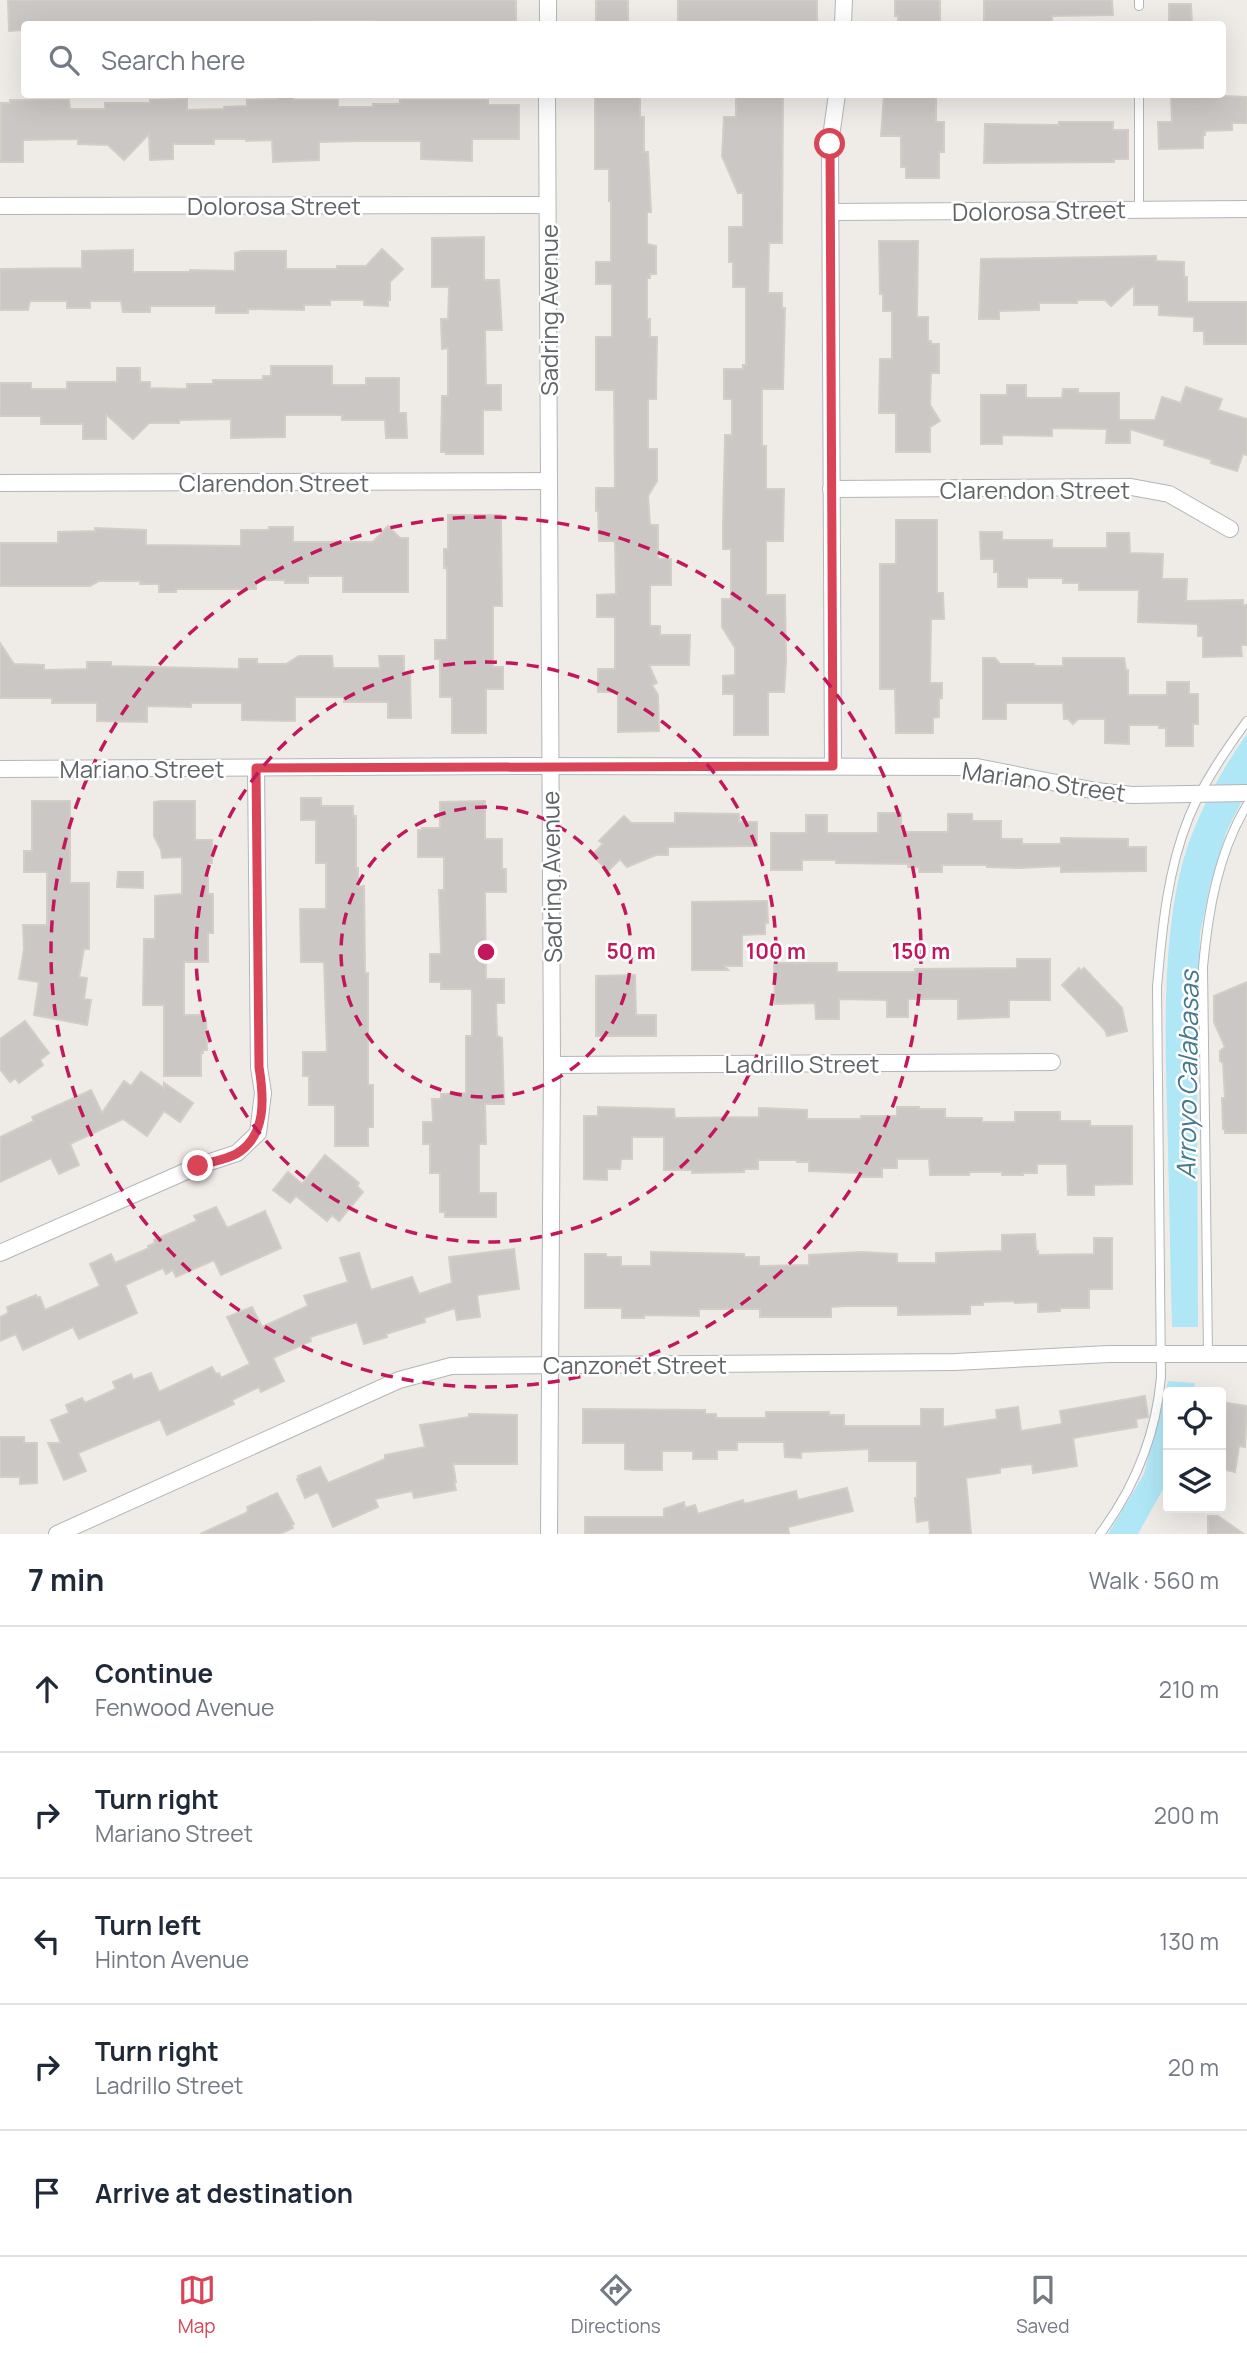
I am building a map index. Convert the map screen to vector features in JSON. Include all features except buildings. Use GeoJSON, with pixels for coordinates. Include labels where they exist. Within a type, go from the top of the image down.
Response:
{"type":"FeatureCollection","features":[{"type":"Feature","properties":{"kind":"street"},"geometry":{"type":"LineString","coordinates":[[548,0],[548,21]]}},
{"type":"Feature","properties":{"kind":"street"},"geometry":{"type":"LineString","coordinates":[[844,0],[844,21]]}},
{"type":"Feature","properties":{"kind":"street","name":"Sadring Avenue"},"geometry":{"type":"LineString","coordinates":[[547,98],[552,1065],[550,1534]]}},
{"type":"Feature","properties":{"kind":"street"},"geometry":{"type":"LineString","coordinates":[[833,766],[830,144],[836,98]]}},
{"type":"Feature","properties":{"kind":"street","name":"Dolorosa Street"},"geometry":{"type":"LineString","coordinates":[[0,206],[547,205]]}},
{"type":"Feature","properties":{"kind":"street","name":"Dolorosa Street"},"geometry":{"type":"LineString","coordinates":[[831,212],[1247,209]]}},
{"type":"Feature","properties":{"kind":"street","name":"Clarendon Street"},"geometry":{"type":"LineString","coordinates":[[0,483],[548,481]]}},
{"type":"Feature","properties":{"kind":"street","name":"Clarendon Street"},"geometry":{"type":"LineString","coordinates":[[831,489],[1131,487],[1169,494],[1230,529]]}},
{"type":"Feature","properties":{"kind":"street","name":"Mariano Street"},"geometry":{"type":"LineString","coordinates":[[0,769],[977,767],[1097,791],[1132,795],[1247,793]]}},
{"type":"Feature","properties":{"kind":"street"},"geometry":{"type":"LineString","coordinates":[[0,1253],[198,1166],[237,1153],[258,1133],[263,1093],[259,1067],[256,768]]}},
{"type":"Feature","properties":{"kind":"street","name":"Ladrillo Street"},"geometry":{"type":"LineString","coordinates":[[552,1065],[1052,1062]]}},
{"type":"Feature","properties":{"kind":"street","name":"Canzonet Street"},"geometry":{"type":"LineString","coordinates":[[57,1534],[399,1380],[451,1366],[955,1362],[1109,1354],[1247,1354]]}},
{"type":"Feature","properties":{"kind":"lane"},"geometry":{"type":"LineString","coordinates":[[1139,98],[1139,210]]}},
{"type":"Feature","properties":{"kind":"lane"},"geometry":{"type":"LineString","coordinates":[[1100,1534],[1132,1483],[1154,1426],[1161,1377],[1157,986],[1170,881],[1186,827],[1201,793],[1222,755],[1247,720]]}},
{"type":"Feature","properties":{"kind":"lane"},"geometry":{"type":"LineString","coordinates":[[1208,1354],[1203,967],[1206,930],[1216,885],[1238,820],[1247,804]]}},
{"type":"Feature","properties":{"kind":"water","name":"Arroyo Calabasas"},"geometry":{"type":"Polygon","coordinates":[[[1247,734],[1247,791],[1227,830],[1210,885],[1200,934],[1197,1048],[1198,1327],[1172,1327],[1166,1052],[1170,933],[1179,877],[1190,839],[1215,785],[1247,734]]]}},
{"type":"Feature","properties":{"kind":"water"},"geometry":{"type":"Polygon","coordinates":[[[1168,1381],[1195,1383],[1194,1387],[1166,1387],[1168,1381]]]}},
{"type":"Feature","properties":{"kind":"water"},"geometry":{"type":"Polygon","coordinates":[[[1163,1400],[1163,1489],[1138,1534],[1108,1534],[1144,1474],[1163,1400]]]}},
{"type":"Feature","properties":{"kind":"route"},"geometry":{"type":"LineString","coordinates":[[198,1166],[237,1153],[258,1133],[263,1093],[259,1067],[256,768],[833,766],[830,144]]}}]}
